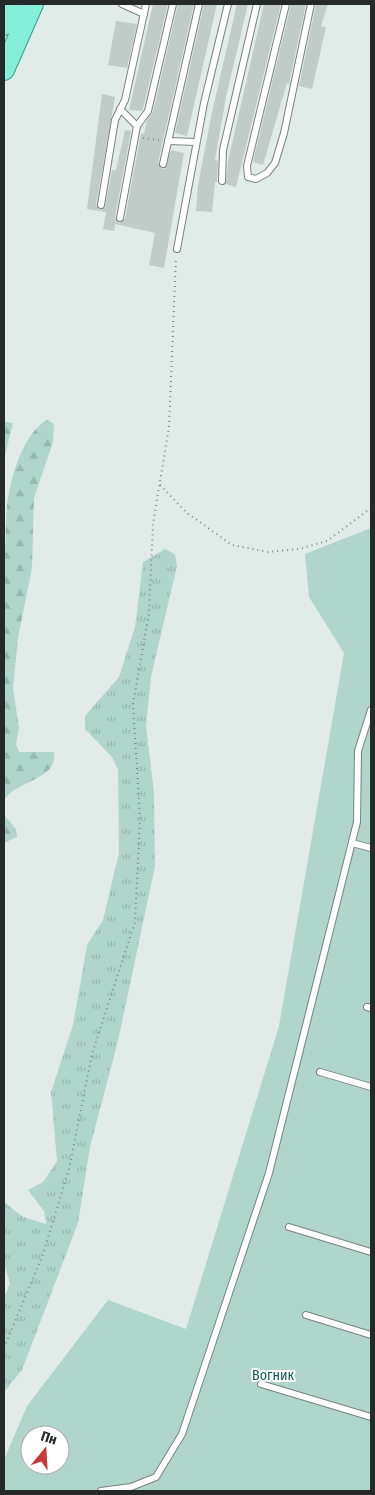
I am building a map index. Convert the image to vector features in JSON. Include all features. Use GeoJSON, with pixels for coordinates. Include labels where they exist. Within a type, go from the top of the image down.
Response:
{"type":"FeatureCollection","features":[{"type":"Feature","properties":{"kind":"main road"},"geometry":{"type":"LineString","coordinates":[[4,25],[13,4]]}},
{"type":"Feature","properties":{"kind":"main road"},"geometry":{"type":"LineString","coordinates":[[4,70],[33,4]]}},
{"type":"Feature","properties":{"kind":"lane"},"geometry":{"type":"LineString","coordinates":[[122,4],[144,14]]}},
{"type":"Feature","properties":{"kind":"lane"},"geometry":{"type":"LineString","coordinates":[[101,206],[115,120],[125,100],[146,4]]}},
{"type":"Feature","properties":{"kind":"lane"},"geometry":{"type":"LineString","coordinates":[[120,218],[137,126],[148,110],[173,4]]}},
{"type":"Feature","properties":{"kind":"lane"},"geometry":{"type":"LineString","coordinates":[[163,164],[198,4]]}},
{"type":"Feature","properties":{"kind":"lane"},"geometry":{"type":"LineString","coordinates":[[177,249],[196,142],[228,4]]}},
{"type":"Feature","properties":{"kind":"lane"},"geometry":{"type":"LineString","coordinates":[[222,182],[225,141],[257,4]]}},
{"type":"Feature","properties":{"kind":"lane"},"geometry":{"type":"LineString","coordinates":[[286,4],[246,166],[248,177],[256,179],[267,173],[275,163],[284,133],[311,4]]}},
{"type":"Feature","properties":{"kind":"lane"},"geometry":{"type":"LineString","coordinates":[[120,109],[137,126]]}},
{"type":"Feature","properties":{"kind":"lane"},"geometry":{"type":"LineString","coordinates":[[168,141],[196,142]]}},
{"type":"Feature","properties":{"kind":"lane"},"geometry":{"type":"LineString","coordinates":[[101,1491],[131,1487],[156,1477],[182,1434],[269,1173],[357,822],[358,752],[371,710]]}},
{"type":"Feature","properties":{"kind":"lane"},"geometry":{"type":"LineString","coordinates":[[352,843],[371,848]]}},
{"type":"Feature","properties":{"kind":"lane"},"geometry":{"type":"LineString","coordinates":[[320,1072],[371,1087]]}},
{"type":"Feature","properties":{"kind":"lane"},"geometry":{"type":"LineString","coordinates":[[289,1227],[371,1252]]}},
{"type":"Feature","properties":{"kind":"lane"},"geometry":{"type":"LineString","coordinates":[[306,1315],[371,1335]]}},
{"type":"Feature","properties":{"kind":"lane"},"geometry":{"type":"LineString","coordinates":[[261,1384],[371,1417]]}},
{"type":"Feature","properties":{"kind":"path"},"geometry":{"type":"LineString","coordinates":[[135,137],[168,141]]}},
{"type":"Feature","properties":{"kind":"path"},"geometry":{"type":"LineString","coordinates":[[4,1348],[43,1254],[69,1169],[92,1054],[135,922],[140,819],[133,704],[149,614],[153,524],[169,427],[177,249]]}},
{"type":"Feature","properties":{"kind":"path"},"geometry":{"type":"LineString","coordinates":[[160,484],[187,513],[232,545],[268,552],[299,549],[327,541],[371,508]]}},
{"type":"Feature","properties":{"kind":"green space"},"geometry":{"type":"Polygon","coordinates":[[[47,420],[54,424],[53,442],[34,498],[32,568],[18,638],[13,688],[19,728],[16,744],[19,752],[54,752],[53,762],[50,769],[43,775],[17,788],[4,800],[4,552],[7,509],[12,480],[22,451],[37,427],[47,420]]]}},
{"type":"Feature","properties":{"kind":"green space"},"geometry":{"type":"Polygon","coordinates":[[[4,422],[13,423],[4,459],[4,422]]]}},
{"type":"Feature","properties":{"kind":"green space","name":"Вогник"},"geometry":{"type":"Polygon","coordinates":[[[371,528],[371,1491],[4,1491],[4,1460],[27,1406],[108,1300],[186,1329],[279,1026],[344,653],[309,597],[305,554],[371,528]]]}},
{"type":"Feature","properties":{"kind":"green space"},"geometry":{"type":"Polygon","coordinates":[[[165,549],[175,554],[177,566],[151,677],[146,725],[154,794],[155,866],[118,1041],[90,1147],[78,1223],[22,1370],[4,1392],[4,1298],[10,1283],[4,1264],[4,1202],[23,1217],[46,1224],[44,1211],[28,1190],[43,1182],[57,1161],[51,1092],[73,1025],[87,945],[103,920],[119,853],[118,770],[112,757],[85,729],[85,716],[119,677],[135,627],[143,562],[165,549]]]}},
{"type":"Feature","properties":{"kind":"green space"},"geometry":{"type":"Polygon","coordinates":[[[4,801],[5,816],[16,829],[17,837],[4,843],[4,801]]]}},
{"type":"Feature","properties":{"kind":"building"},"geometry":{"type":"Polygon","coordinates":[[[153,4],[168,4],[143,109],[142,111],[129,110],[153,4]]]}},
{"type":"Feature","properties":{"kind":"building"},"geometry":{"type":"Polygon","coordinates":[[[178,4],[194,4],[158,163],[160,168],[165,169],[171,150],[184,153],[164,268],[149,265],[155,233],[115,224],[114,231],[103,229],[106,212],[87,209],[102,94],[115,97],[96,205],[100,210],[105,208],[112,170],[116,170],[125,130],[131,131],[115,217],[119,223],[125,219],[141,133],[144,134],[147,120],[153,112],[178,4]]]}},
{"type":"Feature","properties":{"kind":"building"},"geometry":{"type":"Polygon","coordinates":[[[204,4],[217,4],[187,136],[175,133],[204,4]]]}},
{"type":"Feature","properties":{"kind":"building"},"geometry":{"type":"Polygon","coordinates":[[[237,4],[248,4],[226,97],[215,160],[218,161],[217,182],[215,182],[212,212],[196,211],[198,185],[212,112],[237,4]]]}},
{"type":"Feature","properties":{"kind":"building"},"geometry":{"type":"Polygon","coordinates":[[[264,4],[281,4],[236,187],[226,184],[228,161],[264,4]]]}},
{"type":"Feature","properties":{"kind":"building"},"geometry":{"type":"Polygon","coordinates":[[[291,4],[306,4],[289,84],[287,83],[263,165],[253,162],[291,4]]]}},
{"type":"Feature","properties":{"kind":"building"},"geometry":{"type":"Polygon","coordinates":[[[316,4],[328,4],[321,26],[326,27],[312,89],[299,86],[316,4]]]}},
{"type":"Feature","properties":{"kind":"building"},"geometry":{"type":"Polygon","coordinates":[[[116,21],[137,24],[127,68],[108,65],[116,21]]]}}]}
